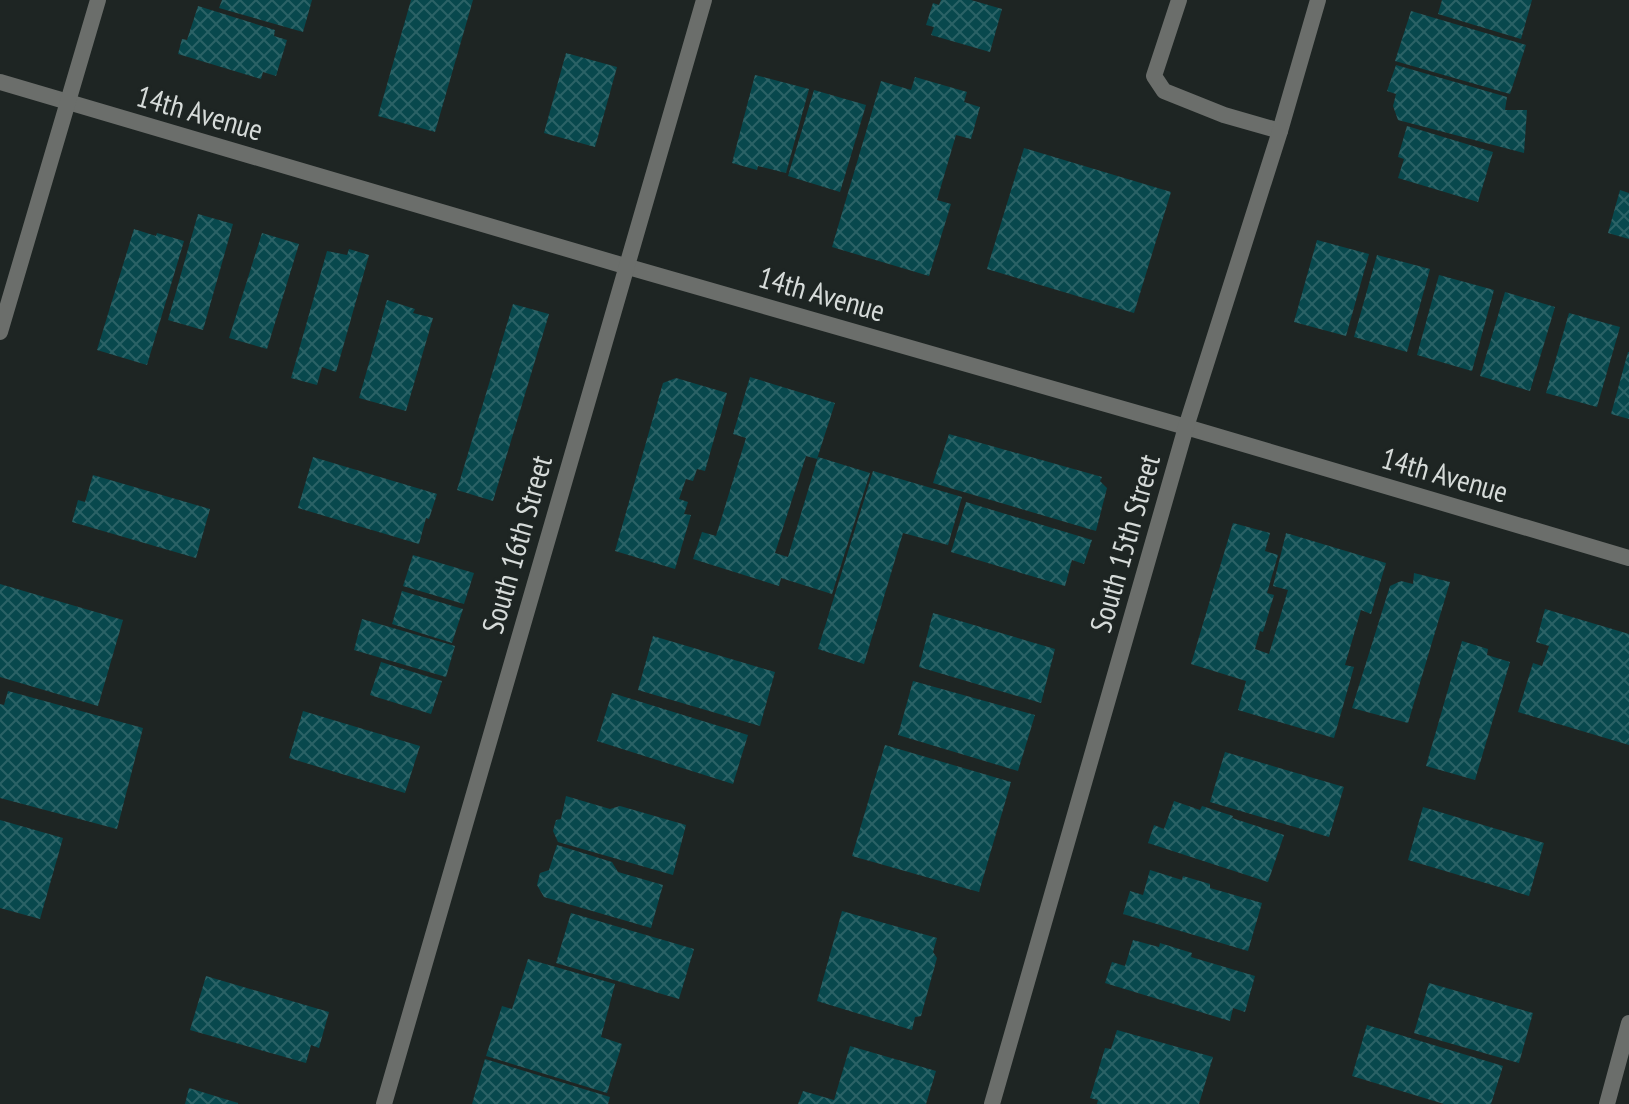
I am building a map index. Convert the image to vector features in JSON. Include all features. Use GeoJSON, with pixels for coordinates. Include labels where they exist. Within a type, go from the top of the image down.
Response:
{"type":"FeatureCollection","features":[{"type":"Feature","properties":{"kind":"street"},"geometry":{"type":"LineString","coordinates":[[0,332],[98,0]]}},
{"type":"Feature","properties":{"kind":"street","name":"South 16th Street"},"geometry":{"type":"LineString","coordinates":[[384,1104],[704,0]]}},
{"type":"Feature","properties":{"kind":"street"},"geometry":{"type":"LineString","coordinates":[[1179,0],[1154,76],[1164,91],[1224,115],[1280,131]]}},
{"type":"Feature","properties":{"kind":"street","name":"South 15th Street"},"geometry":{"type":"LineString","coordinates":[[992,1104],[1186,427],[1318,0]]}},
{"type":"Feature","properties":{"kind":"street","name":"14th Avenue"},"geometry":{"type":"LineString","coordinates":[[0,82],[1629,558]]}},
{"type":"Feature","properties":{"kind":"street"},"geometry":{"type":"LineString","coordinates":[[1607,1104],[1629,1023]]}},
{"type":"Feature","properties":{"kind":"building"},"geometry":{"type":"Polygon","coordinates":[[[222,0],[312,0],[303,32],[219,8],[222,0]]]}},
{"type":"Feature","properties":{"kind":"building"},"geometry":{"type":"Polygon","coordinates":[[[411,0],[473,0],[435,132],[378,116],[411,0]]]}},
{"type":"Feature","properties":{"kind":"building"},"geometry":{"type":"Polygon","coordinates":[[[941,0],[971,0],[1002,9],[990,52],[931,35],[934,27],[926,25],[933,3],[939,5],[941,0]]]}},
{"type":"Feature","properties":{"kind":"building"},"geometry":{"type":"Polygon","coordinates":[[[1442,0],[1532,0],[1521,39],[1438,14],[1442,0]]]}},
{"type":"Feature","properties":{"kind":"building"},"geometry":{"type":"Polygon","coordinates":[[[198,6],[275,30],[274,36],[287,40],[276,76],[263,72],[261,79],[178,54],[182,39],[187,40],[198,6]]]}},
{"type":"Feature","properties":{"kind":"building"},"geometry":{"type":"Polygon","coordinates":[[[1411,11],[1526,45],[1510,94],[1395,61],[1411,11]]]}},
{"type":"Feature","properties":{"kind":"building"},"geometry":{"type":"Polygon","coordinates":[[[566,53],[617,67],[595,147],[544,133],[566,53]]]}},
{"type":"Feature","properties":{"kind":"building"},"geometry":{"type":"Polygon","coordinates":[[[1396,65],[1507,97],[1505,110],[1527,110],[1524,153],[1398,120],[1393,106],[1396,94],[1387,91],[1396,65]]]}},
{"type":"Feature","properties":{"kind":"building"},"geometry":{"type":"Polygon","coordinates":[[[755,75],[809,89],[786,173],[732,163],[755,75]]]}},
{"type":"Feature","properties":{"kind":"building"},"geometry":{"type":"Polygon","coordinates":[[[915,77],[967,92],[964,102],[980,107],[971,139],[956,135],[937,200],[951,204],[929,276],[832,247],[881,81],[911,90],[915,77]]]}},
{"type":"Feature","properties":{"kind":"building"},"geometry":{"type":"Polygon","coordinates":[[[814,90],[866,105],[840,192],[788,176],[814,90]]]}},
{"type":"Feature","properties":{"kind":"building"},"geometry":{"type":"Polygon","coordinates":[[[1407,126],[1493,152],[1478,202],[1398,178],[1404,159],[1398,157],[1407,126]]]}},
{"type":"Feature","properties":{"kind":"building"},"geometry":{"type":"Polygon","coordinates":[[[1024,148],[1171,192],[1134,313],[987,269],[1024,148]]]}},
{"type":"Feature","properties":{"kind":"building"},"geometry":{"type":"Polygon","coordinates":[[[1620,190],[1629,193],[1629,239],[1608,233],[1620,190]]]}},
{"type":"Feature","properties":{"kind":"building"},"geometry":{"type":"Polygon","coordinates":[[[198,214],[233,224],[203,330],[168,320],[198,214]]]}},
{"type":"Feature","properties":{"kind":"building"},"geometry":{"type":"Polygon","coordinates":[[[134,229],[184,241],[147,365],[97,350],[134,229]]]}},
{"type":"Feature","properties":{"kind":"building"},"geometry":{"type":"Polygon","coordinates":[[[262,233],[299,244],[267,349],[229,338],[262,233]]]}},
{"type":"Feature","properties":{"kind":"building"},"geometry":{"type":"Polygon","coordinates":[[[1317,240],[1369,254],[1346,336],[1294,322],[1317,240]]]}},
{"type":"Feature","properties":{"kind":"building"},"geometry":{"type":"Polygon","coordinates":[[[349,249],[369,255],[336,372],[322,367],[317,385],[291,378],[327,251],[347,255],[349,249]]]}},
{"type":"Feature","properties":{"kind":"building"},"geometry":{"type":"Polygon","coordinates":[[[1377,255],[1430,269],[1407,352],[1354,337],[1377,255]]]}},
{"type":"Feature","properties":{"kind":"building"},"geometry":{"type":"Polygon","coordinates":[[[1439,275],[1494,290],[1472,371],[1417,355],[1439,275]]]}},
{"type":"Feature","properties":{"kind":"building"},"geometry":{"type":"Polygon","coordinates":[[[1505,292],[1555,307],[1530,391],[1480,376],[1505,292]]]}},
{"type":"Feature","properties":{"kind":"building"},"geometry":{"type":"Polygon","coordinates":[[[387,300],[415,309],[413,313],[433,318],[406,411],[359,398],[387,300]]]}},
{"type":"Feature","properties":{"kind":"building"},"geometry":{"type":"Polygon","coordinates":[[[513,304],[549,314],[493,501],[457,490],[513,304]]]}},
{"type":"Feature","properties":{"kind":"building"},"geometry":{"type":"Polygon","coordinates":[[[1569,313],[1620,327],[1597,407],[1546,393],[1569,313]]]}},
{"type":"Feature","properties":{"kind":"building"},"geometry":{"type":"Polygon","coordinates":[[[1629,352],[1629,419],[1611,414],[1629,352]]]}},
{"type":"Feature","properties":{"kind":"building"},"geometry":{"type":"Polygon","coordinates":[[[750,377],[835,403],[817,459],[806,456],[775,553],[788,557],[818,457],[870,473],[832,594],[781,578],[779,586],[693,559],[702,532],[716,536],[746,438],[733,434],[750,377]]]}},
{"type":"Feature","properties":{"kind":"building"},"geometry":{"type":"Polygon","coordinates":[[[676,378],[727,393],[705,471],[697,469],[693,481],[686,479],[679,499],[688,502],[684,514],[691,515],[675,569],[615,551],[663,383],[676,378]]]}},
{"type":"Feature","properties":{"kind":"building"},"geometry":{"type":"Polygon","coordinates":[[[949,434],[1102,477],[1100,481],[1107,488],[1096,531],[933,483],[949,434]]]}},
{"type":"Feature","properties":{"kind":"building"},"geometry":{"type":"Polygon","coordinates":[[[313,457],[437,494],[419,544],[298,508],[313,457]]]}},
{"type":"Feature","properties":{"kind":"building"},"geometry":{"type":"Polygon","coordinates":[[[873,471],[962,497],[948,545],[903,533],[864,664],[818,649],[873,471]]]}},
{"type":"Feature","properties":{"kind":"building"},"geometry":{"type":"Polygon","coordinates":[[[93,475],[210,509],[196,558],[72,522],[78,500],[85,502],[93,475]]]}},
{"type":"Feature","properties":{"kind":"building"},"geometry":{"type":"Polygon","coordinates":[[[966,502],[1092,540],[1084,564],[1072,560],[1065,586],[951,552],[966,502]]]}},
{"type":"Feature","properties":{"kind":"building"},"geometry":{"type":"Polygon","coordinates":[[[1233,523],[1270,533],[1265,551],[1278,555],[1267,593],[1274,595],[1255,649],[1269,654],[1288,590],[1273,586],[1286,533],[1386,563],[1371,614],[1361,610],[1345,665],[1354,667],[1334,738],[1238,710],[1246,681],[1191,664],[1233,523]]]}},
{"type":"Feature","properties":{"kind":"building"},"geometry":{"type":"Polygon","coordinates":[[[413,555],[474,573],[464,604],[403,586],[413,555]]]}},
{"type":"Feature","properties":{"kind":"building"},"geometry":{"type":"Polygon","coordinates":[[[1414,573],[1450,582],[1408,723],[1352,708],[1390,586],[1401,581],[1413,584],[1414,573]]]}},
{"type":"Feature","properties":{"kind":"building"},"geometry":{"type":"Polygon","coordinates":[[[0,584],[123,620],[98,706],[0,677],[0,584]]]}},
{"type":"Feature","properties":{"kind":"building"},"geometry":{"type":"Polygon","coordinates":[[[402,591],[463,609],[452,643],[392,624],[402,591]]]}},
{"type":"Feature","properties":{"kind":"building"},"geometry":{"type":"Polygon","coordinates":[[[1545,609],[1629,634],[1629,745],[1518,712],[1533,663],[1542,666],[1549,646],[1536,642],[1545,609]]]}},
{"type":"Feature","properties":{"kind":"building"},"geometry":{"type":"Polygon","coordinates":[[[933,613],[1055,649],[1041,703],[919,667],[933,613]]]}},
{"type":"Feature","properties":{"kind":"building"},"geometry":{"type":"Polygon","coordinates":[[[362,619],[455,646],[446,677],[354,650],[362,619]]]}},
{"type":"Feature","properties":{"kind":"building"},"geometry":{"type":"Polygon","coordinates":[[[653,636],[775,672],[760,726],[638,690],[653,636]]]}},
{"type":"Feature","properties":{"kind":"building"},"geometry":{"type":"Polygon","coordinates":[[[1462,641],[1488,649],[1487,655],[1510,662],[1475,780],[1426,766],[1462,641]]]}},
{"type":"Feature","properties":{"kind":"building"},"geometry":{"type":"Polygon","coordinates":[[[381,662],[442,681],[431,714],[370,695],[381,662]]]}},
{"type":"Feature","properties":{"kind":"building"},"geometry":{"type":"Polygon","coordinates":[[[913,681],[1035,715],[1018,771],[898,735],[913,681]]]}},
{"type":"Feature","properties":{"kind":"building"},"geometry":{"type":"Polygon","coordinates":[[[8,691],[143,728],[117,829],[0,798],[0,704],[4,705],[8,691]]]}},
{"type":"Feature","properties":{"kind":"building"},"geometry":{"type":"Polygon","coordinates":[[[612,693],[748,735],[733,784],[597,741],[612,693]]]}},
{"type":"Feature","properties":{"kind":"building"},"geometry":{"type":"Polygon","coordinates":[[[303,711],[420,746],[405,793],[289,758],[303,711]]]}},
{"type":"Feature","properties":{"kind":"building"},"geometry":{"type":"Polygon","coordinates":[[[885,745],[1011,782],[979,892],[852,856],[885,745]]]}},
{"type":"Feature","properties":{"kind":"building"},"geometry":{"type":"Polygon","coordinates":[[[1225,752],[1344,787],[1329,837],[1210,802],[1225,752]]]}},
{"type":"Feature","properties":{"kind":"building"},"geometry":{"type":"Polygon","coordinates":[[[566,796],[610,809],[620,806],[686,825],[673,875],[558,842],[553,831],[556,820],[561,819],[566,796]]]}},
{"type":"Feature","properties":{"kind":"building"},"geometry":{"type":"Polygon","coordinates":[[[1174,801],[1200,810],[1202,806],[1284,835],[1268,882],[1148,843],[1154,825],[1164,829],[1174,801]]]}},
{"type":"Feature","properties":{"kind":"building"},"geometry":{"type":"Polygon","coordinates":[[[1423,807],[1544,843],[1529,896],[1408,860],[1423,807]]]}},
{"type":"Feature","properties":{"kind":"building"},"geometry":{"type":"Polygon","coordinates":[[[0,820],[63,838],[40,919],[0,908],[0,820]]]}},
{"type":"Feature","properties":{"kind":"building"},"geometry":{"type":"Polygon","coordinates":[[[557,845],[612,862],[618,872],[663,885],[651,928],[544,897],[537,885],[540,873],[549,870],[557,845]]]}},
{"type":"Feature","properties":{"kind":"building"},"geometry":{"type":"Polygon","coordinates":[[[1150,870],[1182,880],[1183,876],[1210,884],[1210,888],[1262,903],[1248,951],[1123,914],[1130,891],[1143,895],[1150,870]]]}},
{"type":"Feature","properties":{"kind":"building"},"geometry":{"type":"Polygon","coordinates":[[[842,911],[937,938],[933,952],[937,958],[921,1016],[915,1017],[912,1030],[817,1001],[842,911]]]}},
{"type":"Feature","properties":{"kind":"building"},"geometry":{"type":"Polygon","coordinates":[[[571,913],[694,949],[679,999],[556,963],[571,913]]]}},
{"type":"Feature","properties":{"kind":"building"},"geometry":{"type":"Polygon","coordinates":[[[1133,940],[1159,947],[1160,943],[1192,953],[1191,957],[1255,976],[1245,1012],[1233,1008],[1230,1021],[1105,983],[1112,962],[1125,966],[1133,940]]]}},
{"type":"Feature","properties":{"kind":"building"},"geometry":{"type":"Polygon","coordinates":[[[528,959],[615,984],[601,1037],[622,1044],[607,1093],[486,1056],[502,1006],[512,1009],[528,959]]]}},
{"type":"Feature","properties":{"kind":"building"},"geometry":{"type":"Polygon","coordinates":[[[206,976],[329,1012],[319,1048],[311,1045],[306,1063],[190,1030],[206,976]]]}},
{"type":"Feature","properties":{"kind":"building"},"geometry":{"type":"Polygon","coordinates":[[[1429,983],[1533,1013],[1519,1063],[1414,1033],[1429,983]]]}},
{"type":"Feature","properties":{"kind":"building"},"geometry":{"type":"Polygon","coordinates":[[[1367,1025],[1503,1066],[1491,1104],[1444,1104],[1352,1076],[1367,1025]]]}},
{"type":"Feature","properties":{"kind":"building"},"geometry":{"type":"Polygon","coordinates":[[[1117,1030],[1213,1057],[1199,1104],[1097,1104],[1098,1100],[1090,1098],[1105,1048],[1111,1049],[1117,1030]]]}},
{"type":"Feature","properties":{"kind":"building"},"geometry":{"type":"Polygon","coordinates":[[[850,1046],[936,1071],[926,1104],[798,1104],[803,1091],[834,1100],[850,1046]]]}},
{"type":"Feature","properties":{"kind":"building"},"geometry":{"type":"Polygon","coordinates":[[[485,1059],[610,1097],[608,1104],[472,1104],[485,1059]]]}},
{"type":"Feature","properties":{"kind":"building"},"geometry":{"type":"Polygon","coordinates":[[[189,1088],[238,1103],[238,1104],[185,1104],[189,1088]]]}}]}
